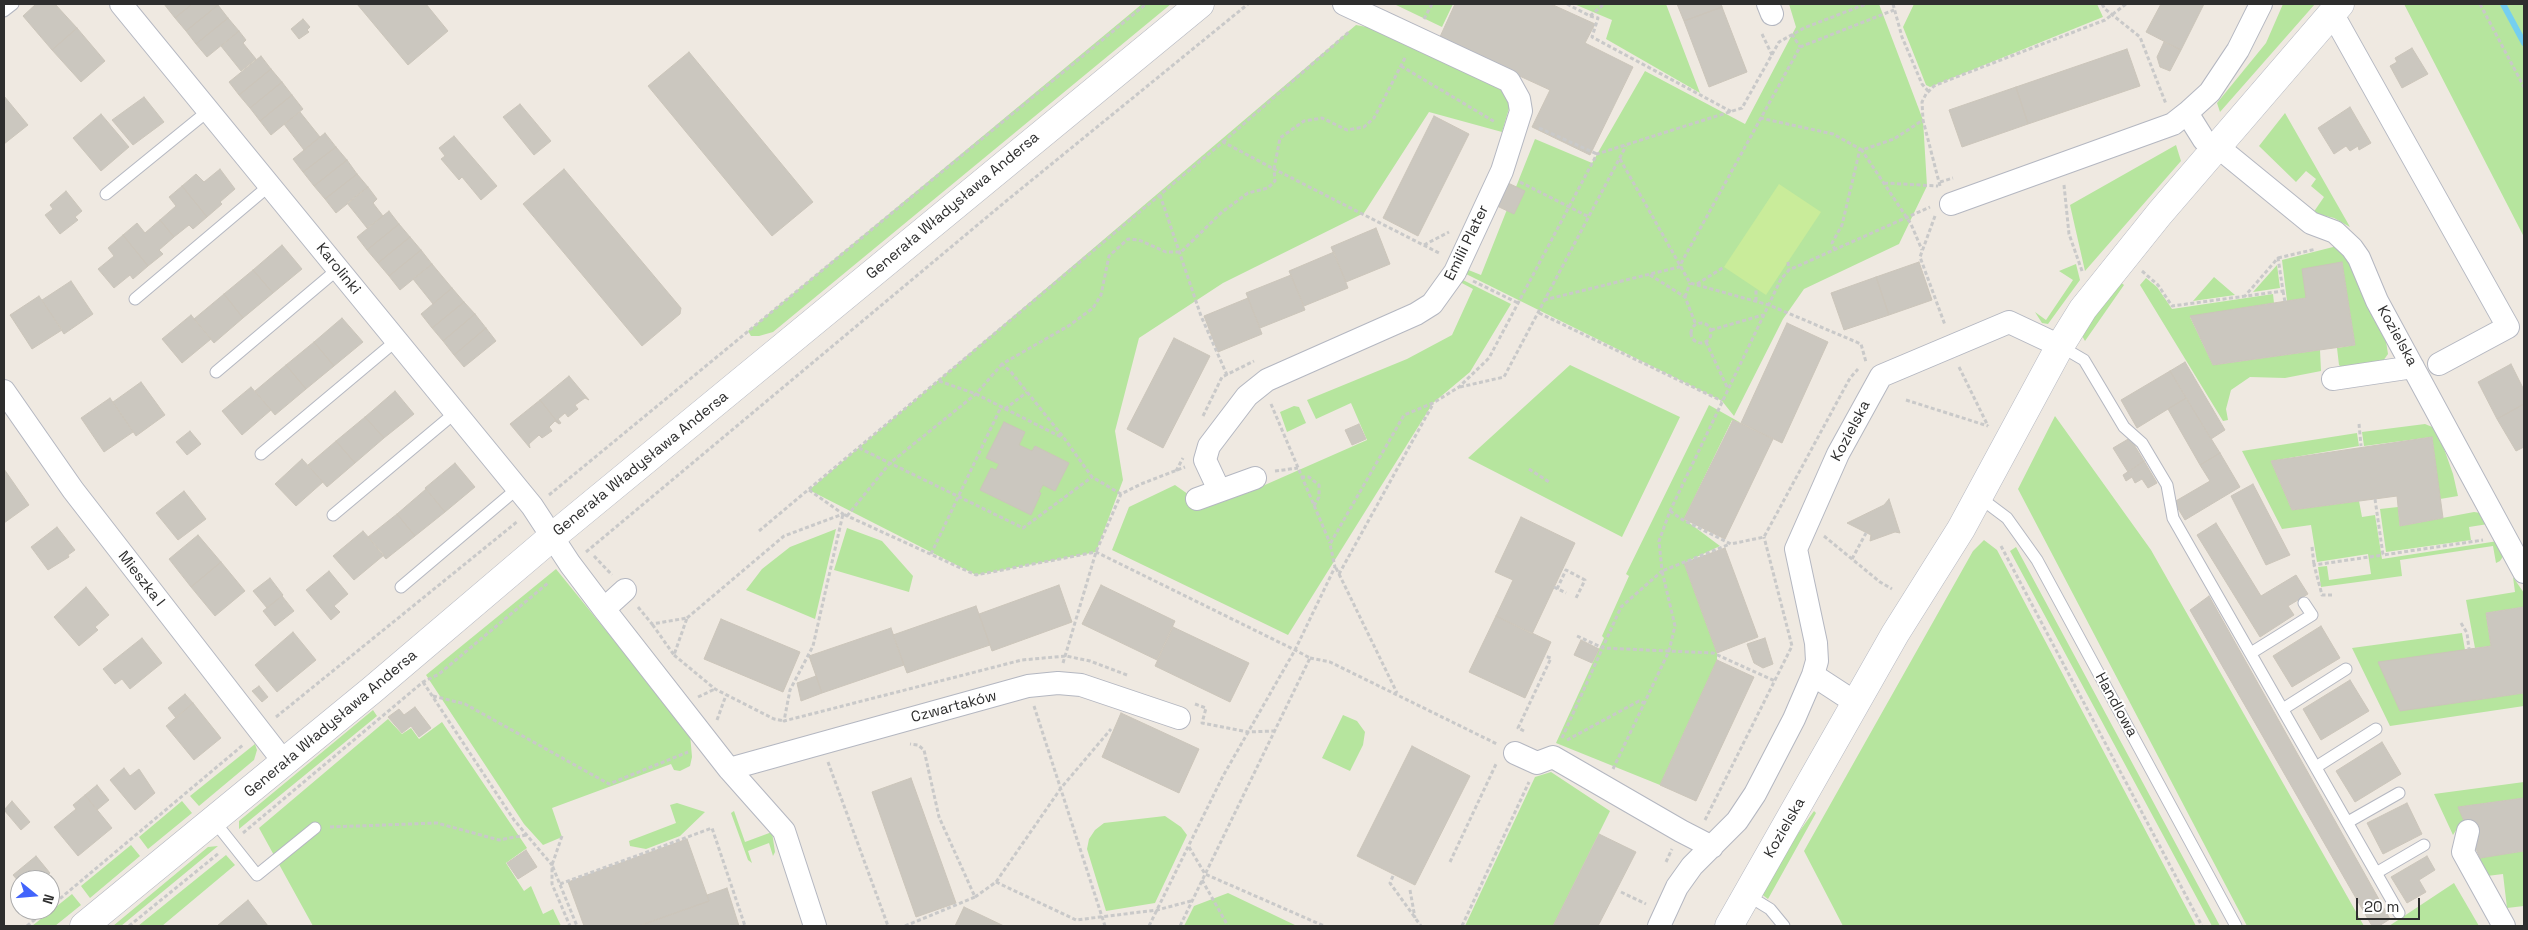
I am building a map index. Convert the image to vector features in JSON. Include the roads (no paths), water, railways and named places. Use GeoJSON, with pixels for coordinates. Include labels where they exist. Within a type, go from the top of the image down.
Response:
{"type":"FeatureCollection","features":[{"type":"Feature","properties":{"kind":"street","name":"Karolinki"},"geometry":{"type":"LineString","coordinates":[[121,4],[456,412],[513,492],[532,506],[552,537]]}},
{"type":"Feature","properties":{"kind":"street","name":"Generała Władysława Andersa"},"geometry":{"type":"LineString","coordinates":[[84,926],[214,821],[552,537],[1200,4]]}},
{"type":"Feature","properties":{"kind":"street","name":"Emilii Plater"},"geometry":{"type":"LineString","coordinates":[[1219,490],[1205,460],[1209,446],[1246,396],[1262,384],[1416,314],[1432,304],[1455,272],[1502,171],[1521,111],[1520,99],[1509,81],[1344,4]]}},
{"type":"Feature","properties":{"kind":"street"},"geometry":{"type":"LineString","coordinates":[[1943,198],[2173,124],[2187,114],[2210,92],[2238,50],[2262,4]]}},
{"type":"Feature","properties":{"kind":"street","name":"Kozielska"},"geometry":{"type":"LineString","coordinates":[[1729,926],[1856,704],[1979,497],[2060,346],[2083,309],[2117,264],[2336,8],[2508,327],[2439,364]]}},
{"type":"Feature","properties":{"kind":"street","name":"Kozielska"},"geometry":{"type":"LineString","coordinates":[[2187,114],[2204,140],[2218,148],[2311,223],[2325,227],[2346,242],[2359,258],[2377,301],[2524,572]]}},
{"type":"Feature","properties":{"kind":"street","name":"Kozielska"},"geometry":{"type":"LineString","coordinates":[[1659,926],[1677,887],[1692,866],[1707,838],[1737,821],[1755,794],[1794,719],[1813,675],[1817,660],[1816,643],[1796,549],[1838,454],[1881,376],[2009,322],[2060,346]]}},
{"type":"Feature","properties":{"kind":"street"},"geometry":{"type":"LineString","coordinates":[[2333,379],[2413,367]]}},
{"type":"Feature","properties":{"kind":"street","name":"Mieszka I"},"geometry":{"type":"LineString","coordinates":[[4,391],[73,490],[284,762]]}},
{"type":"Feature","properties":{"kind":"street"},"geometry":{"type":"LineString","coordinates":[[1197,499],[1265,474]]}},
{"type":"Feature","properties":{"kind":"street"},"geometry":{"type":"LineString","coordinates":[[552,537],[604,609],[730,769],[784,831],[815,926]]}},
{"type":"Feature","properties":{"kind":"street"},"geometry":{"type":"LineString","coordinates":[[604,609],[631,598]]}},
{"type":"Feature","properties":{"kind":"street"},"geometry":{"type":"LineString","coordinates":[[1813,675],[1856,704]]}},
{"type":"Feature","properties":{"kind":"street","name":"Czwartaków"},"geometry":{"type":"LineString","coordinates":[[730,769],[1028,686],[1058,683],[1081,685],[1179,718]]}},
{"type":"Feature","properties":{"kind":"street"},"geometry":{"type":"LineString","coordinates":[[1509,750],[1537,763],[1553,757],[1605,787],[1707,838]]}},
{"type":"Feature","properties":{"kind":"street"},"geometry":{"type":"LineString","coordinates":[[2468,831],[2463,852],[2504,926]]}},
{"type":"Feature","properties":{"kind":"lane"},"geometry":{"type":"LineString","coordinates":[[4,11],[13,4]]}},
{"type":"Feature","properties":{"kind":"lane"},"geometry":{"type":"LineString","coordinates":[[106,194],[208,111]]}},
{"type":"Feature","properties":{"kind":"lane"},"geometry":{"type":"LineString","coordinates":[[135,299],[270,185]]}},
{"type":"Feature","properties":{"kind":"lane"},"geometry":{"type":"LineString","coordinates":[[216,372],[338,269]]}},
{"type":"Feature","properties":{"kind":"lane"},"geometry":{"type":"LineString","coordinates":[[262,454],[397,340]]}},
{"type":"Feature","properties":{"kind":"lane"},"geometry":{"type":"LineString","coordinates":[[2060,346],[2078,354],[2084,360],[2124,427],[2142,442],[2167,485],[2173,518],[2399,913]]}},
{"type":"Feature","properties":{"kind":"lane"},"geometry":{"type":"LineString","coordinates":[[333,515],[456,412]]}},
{"type":"Feature","properties":{"kind":"lane"},"geometry":{"type":"LineString","coordinates":[[401,586],[513,492]]}},
{"type":"Feature","properties":{"kind":"lane","name":"Handlowa"},"geometry":{"type":"LineString","coordinates":[[1979,497],[2007,518],[2037,560],[2236,926]]}},
{"type":"Feature","properties":{"kind":"lane"},"geometry":{"type":"LineString","coordinates":[[2251,654],[2312,615],[2304,603]]}},
{"type":"Feature","properties":{"kind":"lane"},"geometry":{"type":"LineString","coordinates":[[2283,709],[2346,669]]}},
{"type":"Feature","properties":{"kind":"lane"},"geometry":{"type":"LineString","coordinates":[[2316,767],[2376,729]]}},
{"type":"Feature","properties":{"kind":"lane"},"geometry":{"type":"LineString","coordinates":[[2348,822],[2399,792]]}},
{"type":"Feature","properties":{"kind":"lane"},"geometry":{"type":"LineString","coordinates":[[214,821],[257,875],[315,828]]}},
{"type":"Feature","properties":{"kind":"lane"},"geometry":{"type":"LineString","coordinates":[[2376,873],[2424,846]]}},
{"type":"Feature","properties":{"kind":"lane"},"geometry":{"type":"LineString","coordinates":[[1747,895],[1770,909],[1784,926]]}},
{"type":"Feature","properties":{"kind":"waterway"},"geometry":{"type":"LineString","coordinates":[[2503,4],[2524,43]]}}]}
